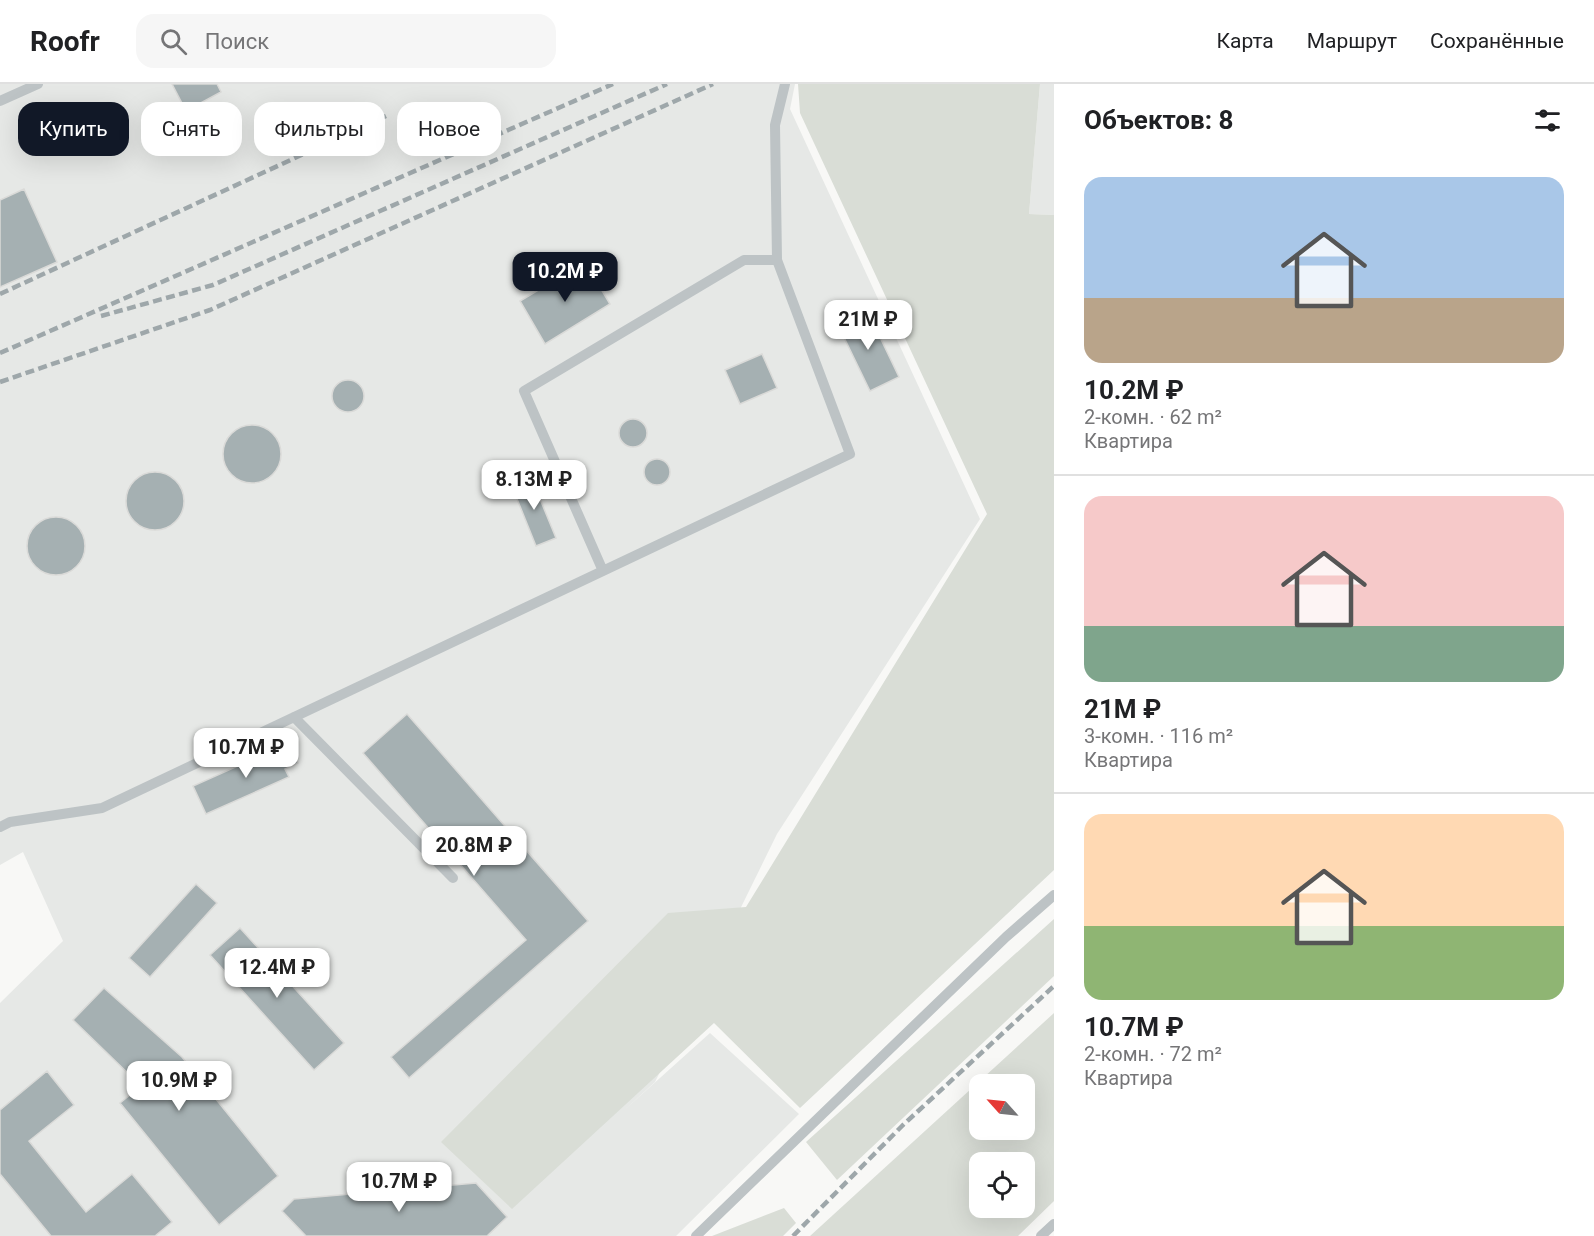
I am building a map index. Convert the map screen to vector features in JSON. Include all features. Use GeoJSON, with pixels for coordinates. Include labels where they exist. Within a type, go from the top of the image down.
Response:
{"type":"FeatureCollection","features":[{"type":"Feature","properties":{"kind":"lane"},"geometry":{"type":"LineString","coordinates":[[0,101],[38,84]]}},
{"type":"Feature","properties":{"kind":"lane"},"geometry":{"type":"LineString","coordinates":[[0,827],[10,822],[102,808],[850,454],[777,260],[775,125],[785,84]]}},
{"type":"Feature","properties":{"kind":"lane"},"geometry":{"type":"LineString","coordinates":[[603,571],[524,391],[744,260],[777,260]]}},
{"type":"Feature","properties":{"kind":"lane"},"geometry":{"type":"LineString","coordinates":[[294,717],[453,878]]}},
{"type":"Feature","properties":{"kind":"lane"},"geometry":{"type":"LineString","coordinates":[[696,1236],[1006,937],[1054,895]]}},
{"type":"Feature","properties":{"kind":"lane"},"geometry":{"type":"LineString","coordinates":[[1041,1236],[1054,1224]]}},
{"type":"Feature","properties":{"kind":"shaded area"},"geometry":{"type":"Polygon","coordinates":[[[0,84],[795,84],[790,109],[980,519],[777,834],[655,1082],[621,1113],[710,1033],[799,1114],[676,1236],[0,1236],[0,1003],[63,941],[23,852],[0,865],[0,84]]]}},
{"type":"Feature","properties":{"kind":"shaded area"},"geometry":{"type":"Polygon","coordinates":[[[798,84],[1040,84],[1029,214],[1054,215],[1054,870],[800,1108],[714,1023],[512,1209],[441,1142],[668,913],[746,907],[987,514],[800,113],[798,84]]]}},
{"type":"Feature","properties":{"kind":"shaded area"},"geometry":{"type":"Polygon","coordinates":[[[1040,84],[1054,84],[1054,215],[1029,214],[1040,84]]]}},
{"type":"Feature","properties":{"kind":"shaded area"},"geometry":{"type":"Polygon","coordinates":[[[1054,919],[1054,976],[837,1180],[806,1142],[1054,919]]]}},
{"type":"Feature","properties":{"kind":"shaded area"},"geometry":{"type":"Polygon","coordinates":[[[1054,1013],[1054,1201],[1018,1236],[810,1236],[969,1091],[969,1140],[1035,1140],[1035,1074],[987,1074],[1054,1013]]]}},
{"type":"Feature","properties":{"kind":"shaded area"},"geometry":{"type":"Polygon","coordinates":[[[784,1208],[796,1223],[783,1236],[712,1236],[784,1208]]]}},
{"type":"Feature","properties":{"kind":"building"},"geometry":{"type":"Polygon","coordinates":[[[172,84],[217,84],[221,92],[203,102],[181,102],[172,84]]]}},
{"type":"Feature","properties":{"kind":"building"},"geometry":{"type":"Polygon","coordinates":[[[24,189],[57,262],[0,287],[0,200],[24,189]]]}},
{"type":"Feature","properties":{"kind":"building"},"geometry":{"type":"Polygon","coordinates":[[[585,262],[610,304],[545,344],[520,301],[585,262]]]}},
{"type":"Feature","properties":{"kind":"building"},"geometry":{"type":"Polygon","coordinates":[[[867,310],[899,377],[870,391],[838,325],[867,310]]]}},
{"type":"Feature","properties":{"kind":"building"},"geometry":{"type":"Polygon","coordinates":[[[762,354],[777,388],[740,404],[725,370],[762,354]]]}},
{"type":"Feature","properties":{"kind":"building"},"geometry":{"type":"Polygon","coordinates":[[[348,380],[359,385],[364,396],[359,407],[348,412],[337,407],[332,396],[337,385],[348,380]]]}},
{"type":"Feature","properties":{"kind":"building"},"geometry":{"type":"Polygon","coordinates":[[[633,419],[643,423],[647,433],[643,443],[633,447],[623,443],[619,433],[623,423],[633,419]]]}},
{"type":"Feature","properties":{"kind":"building"},"geometry":{"type":"Polygon","coordinates":[[[246,425],[258,425],[273,433],[281,448],[281,460],[273,475],[258,483],[246,483],[231,475],[223,460],[223,448],[231,433],[246,425]]]}},
{"type":"Feature","properties":{"kind":"building"},"geometry":{"type":"Polygon","coordinates":[[[657,459],[666,463],[670,472],[666,481],[657,485],[648,481],[644,472],[648,463],[657,459]]]}},
{"type":"Feature","properties":{"kind":"building"},"geometry":{"type":"Polygon","coordinates":[[[149,472],[161,472],[176,480],[184,495],[184,507],[176,522],[161,530],[149,530],[134,522],[126,507],[126,495],[134,480],[149,472]]]}},
{"type":"Feature","properties":{"kind":"building"},"geometry":{"type":"Polygon","coordinates":[[[531,477],[556,538],[536,546],[511,484],[531,477]]]}},
{"type":"Feature","properties":{"kind":"building"},"geometry":{"type":"Polygon","coordinates":[[[50,517],[62,517],[77,525],[85,540],[85,552],[77,567],[62,575],[50,575],[35,567],[27,552],[27,540],[35,525],[50,517]]]}},
{"type":"Feature","properties":{"kind":"building"},"geometry":{"type":"Polygon","coordinates":[[[407,714],[588,921],[409,1078],[391,1057],[526,940],[363,753],[407,714]]]}},
{"type":"Feature","properties":{"kind":"building"},"geometry":{"type":"Polygon","coordinates":[[[289,743],[298,763],[285,769],[289,777],[206,814],[193,786],[289,743]]]}},
{"type":"Feature","properties":{"kind":"building"},"geometry":{"type":"Polygon","coordinates":[[[196,884],[217,903],[150,977],[129,958],[196,884]]]}},
{"type":"Feature","properties":{"kind":"building"},"geometry":{"type":"Polygon","coordinates":[[[240,928],[344,1043],[314,1070],[210,955],[240,928]]]}},
{"type":"Feature","properties":{"kind":"building"},"geometry":{"type":"Polygon","coordinates":[[[104,988],[182,1057],[278,1176],[219,1225],[120,1103],[141,1086],[73,1020],[104,988]]]}},
{"type":"Feature","properties":{"kind":"building"},"geometry":{"type":"Polygon","coordinates":[[[47,1071],[74,1105],[29,1141],[86,1212],[132,1174],[172,1222],[155,1236],[51,1236],[0,1174],[0,1110],[47,1071]]]}},
{"type":"Feature","properties":{"kind":"building"},"geometry":{"type":"Polygon","coordinates":[[[476,1183],[507,1217],[487,1236],[306,1236],[282,1211],[294,1199],[476,1183]]]}},
{"type":"Feature","properties":{"kind":"railway"},"geometry":{"type":"LineString","coordinates":[[0,353],[613,84]]}},
{"type":"Feature","properties":{"kind":"railway"},"geometry":{"type":"LineString","coordinates":[[101,316],[213,285],[667,84]]}},
{"type":"Feature","properties":{"kind":"railway"},"geometry":{"type":"LineString","coordinates":[[0,382],[210,310],[713,84]]}},
{"type":"Feature","properties":{"kind":"railway"},"geometry":{"type":"LineString","coordinates":[[0,294],[386,116]]}},
{"type":"Feature","properties":{"kind":"railway"},"geometry":{"type":"LineString","coordinates":[[793,1236],[903,1125],[1054,986]]}}]}
